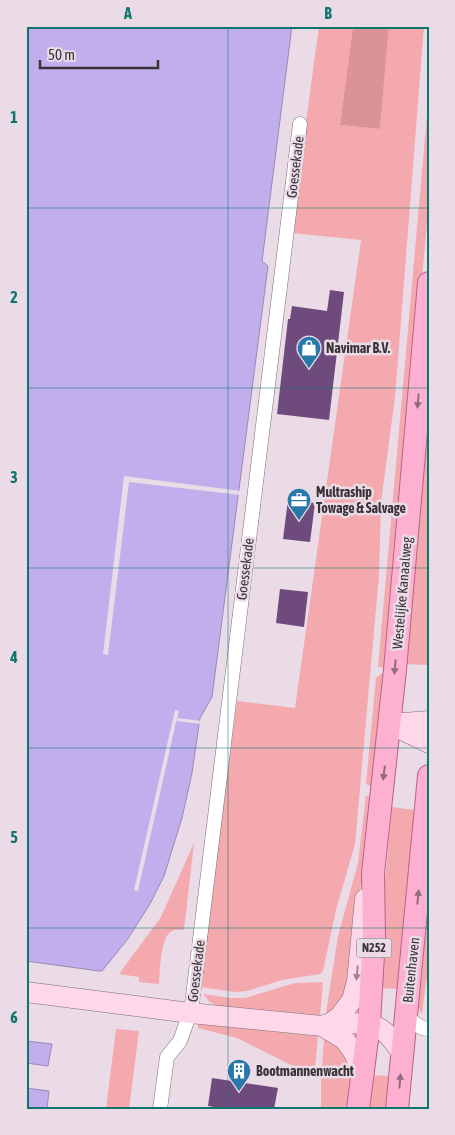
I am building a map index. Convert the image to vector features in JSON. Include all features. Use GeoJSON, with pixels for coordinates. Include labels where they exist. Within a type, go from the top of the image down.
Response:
{"type":"FeatureCollection","features":[{"type":"Feature","properties":{"kind":"main road","name":"Westelijke Kanaalweg"},"geometry":{"type":"LineString","coordinates":[[390,724],[429,283]]}},
{"type":"Feature","properties":{"kind":"main road"},"geometry":{"type":"LineString","coordinates":[[390,724],[429,721]]}},
{"type":"Feature","properties":{"kind":"main road"},"geometry":{"type":"LineString","coordinates":[[390,724],[429,743]]}},
{"type":"Feature","properties":{"kind":"main road","name":"N252"},"geometry":{"type":"LineString","coordinates":[[358,1109],[369,1024],[374,937],[373,873],[390,724]]}},
{"type":"Feature","properties":{"kind":"main road","name":"Buitenhaven"},"geometry":{"type":"LineString","coordinates":[[397,1109],[429,776]]}},
{"type":"Feature","properties":{"kind":"main road","name":"N252"},"geometry":{"type":"LineString","coordinates":[[327,1024],[340,1016],[352,1000],[357,981],[366,895],[373,873]]}},
{"type":"Feature","properties":{"kind":"main road"},"geometry":{"type":"LineString","coordinates":[[26,992],[190,1013],[327,1024],[369,1024],[387,1033],[402,1053]]}},
{"type":"Feature","properties":{"kind":"main road"},"geometry":{"type":"LineString","coordinates":[[327,1024],[345,1040],[354,1053],[362,1073]]}},
{"type":"Feature","properties":{"kind":"street","name":"Goessekade"},"geometry":{"type":"LineString","coordinates":[[190,1013],[300,124]]}},
{"type":"Feature","properties":{"kind":"street"},"geometry":{"type":"LineString","coordinates":[[160,1109],[167,1057],[180,1041],[190,1013]]}},
{"type":"Feature","properties":{"kind":"street","name":"Buitenhaven"},"geometry":{"type":"LineString","coordinates":[[406,1014],[424,1029],[429,1029]]}},
{"type":"Feature","properties":{"kind":"shaded area"},"geometry":{"type":"Polygon","coordinates":[[[26,26],[292,26],[262,261],[268,266],[212,697],[200,718],[192,773],[182,818],[164,876],[150,904],[127,940],[102,971],[26,961],[26,26]]]}},
{"type":"Feature","properties":{"kind":"shaded area"},"geometry":{"type":"Polygon","coordinates":[[[319,26],[353,26],[340,125],[380,129],[389,26],[424,26],[395,397],[381,503],[379,575],[355,844],[336,910],[323,971],[320,974],[282,980],[247,991],[235,992],[200,987],[237,701],[295,708],[361,240],[291,233],[319,26]]]}},
{"type":"Feature","properties":{"kind":"shaded area"},"geometry":{"type":"Polygon","coordinates":[[[353,26],[389,26],[380,129],[340,125],[353,26]]]}},
{"type":"Feature","properties":{"kind":"shaded area"},"geometry":{"type":"Polygon","coordinates":[[[429,93],[429,201],[387,668],[378,667],[429,93]]]}},
{"type":"Feature","properties":{"kind":"shaded area"},"geometry":{"type":"Polygon","coordinates":[[[429,398],[428,665],[405,664],[429,398]]]}},
{"type":"Feature","properties":{"kind":"shaded area"},"geometry":{"type":"Polygon","coordinates":[[[381,674],[386,674],[375,788],[366,784],[376,678],[381,674]]]}},
{"type":"Feature","properties":{"kind":"shaded area"},"geometry":{"type":"Polygon","coordinates":[[[366,796],[374,796],[355,924],[347,996],[336,1009],[326,1013],[338,936],[358,863],[366,796]]]}},
{"type":"Feature","properties":{"kind":"shaded area"},"geometry":{"type":"Polygon","coordinates":[[[392,807],[414,810],[399,989],[375,988],[392,807]]]}},
{"type":"Feature","properties":{"kind":"shaded area"},"geometry":{"type":"Polygon","coordinates":[[[194,843],[184,930],[172,931],[165,940],[161,955],[159,984],[139,982],[139,977],[119,974],[161,917],[194,843]]]}},
{"type":"Feature","properties":{"kind":"shaded area"},"geometry":{"type":"Polygon","coordinates":[[[429,902],[429,978],[426,982],[422,1014],[417,1006],[429,902]]]}},
{"type":"Feature","properties":{"kind":"shaded area"},"geometry":{"type":"Polygon","coordinates":[[[323,982],[320,1016],[219,1007],[210,1002],[203,994],[245,998],[295,983],[323,982]]]}},
{"type":"Feature","properties":{"kind":"shaded area"},"geometry":{"type":"Polygon","coordinates":[[[198,1024],[318,1036],[315,1068],[313,1071],[293,1066],[237,1038],[198,1028],[198,1024]]]}},
{"type":"Feature","properties":{"kind":"shaded area"},"geometry":{"type":"Polygon","coordinates":[[[116,1029],[139,1031],[129,1109],[106,1109],[116,1029]]]}},
{"type":"Feature","properties":{"kind":"shaded area"},"geometry":{"type":"Polygon","coordinates":[[[427,1035],[429,1035],[429,1109],[428,1109],[427,1035]]]}},
{"type":"Feature","properties":{"kind":"shaded area"},"geometry":{"type":"Polygon","coordinates":[[[324,1038],[335,1043],[348,1057],[350,1075],[347,1109],[321,1109],[324,1038]]]}},
{"type":"Feature","properties":{"kind":"shaded area"},"geometry":{"type":"Polygon","coordinates":[[[26,1041],[52,1044],[48,1066],[26,1063],[26,1041]]]}},
{"type":"Feature","properties":{"kind":"shaded area"},"geometry":{"type":"Polygon","coordinates":[[[368,1075],[392,1076],[389,1109],[365,1109],[368,1075]]]}},
{"type":"Feature","properties":{"kind":"shaded area"},"geometry":{"type":"Polygon","coordinates":[[[26,1088],[49,1091],[47,1109],[26,1109],[26,1088]]]}},
{"type":"Feature","properties":{"kind":"pier"},"geometry":{"type":"Polygon","coordinates":[[[124,476],[241,491],[240,495],[129,482],[108,655],[103,654],[124,476]]]}},
{"type":"Feature","properties":{"kind":"pier"},"geometry":{"type":"Polygon","coordinates":[[[175,710],[179,711],[138,891],[134,890],[175,710]]]}},
{"type":"Feature","properties":{"kind":"pier"},"geometry":{"type":"Polygon","coordinates":[[[177,718],[202,721],[202,724],[177,721],[177,718]]]}},
{"type":"Feature","properties":{"kind":"building","name":"Navimar B.V."},"geometry":{"type":"Polygon","coordinates":[[[330,290],[344,292],[329,420],[277,414],[288,319],[290,319],[292,306],[327,311],[330,290]]]}},
{"type":"Feature","properties":{"kind":"building"},"geometry":{"type":"Polygon","coordinates":[[[288,500],[315,503],[310,542],[283,539],[288,500]]]}},
{"type":"Feature","properties":{"kind":"building"},"geometry":{"type":"Polygon","coordinates":[[[280,589],[308,592],[304,627],[276,623],[280,589]]]}},
{"type":"Feature","properties":{"kind":"building","name":"Bootmannenwacht"},"geometry":{"type":"Polygon","coordinates":[[[212,1078],[278,1088],[274,1109],[228,1109],[208,1106],[212,1078]]]}},
{"type":"Feature","properties":{"kind":"place","name":"Navimar B.V."},"geometry":{"type":"Point","coordinates":[309,369]}},
{"type":"Feature","properties":{"kind":"place","name":"Multraship Towage & Salvage"},"geometry":{"type":"Point","coordinates":[299,521]}},
{"type":"Feature","properties":{"kind":"place","name":"Bootmannenwacht"},"geometry":{"type":"Point","coordinates":[239,1092]}}]}
